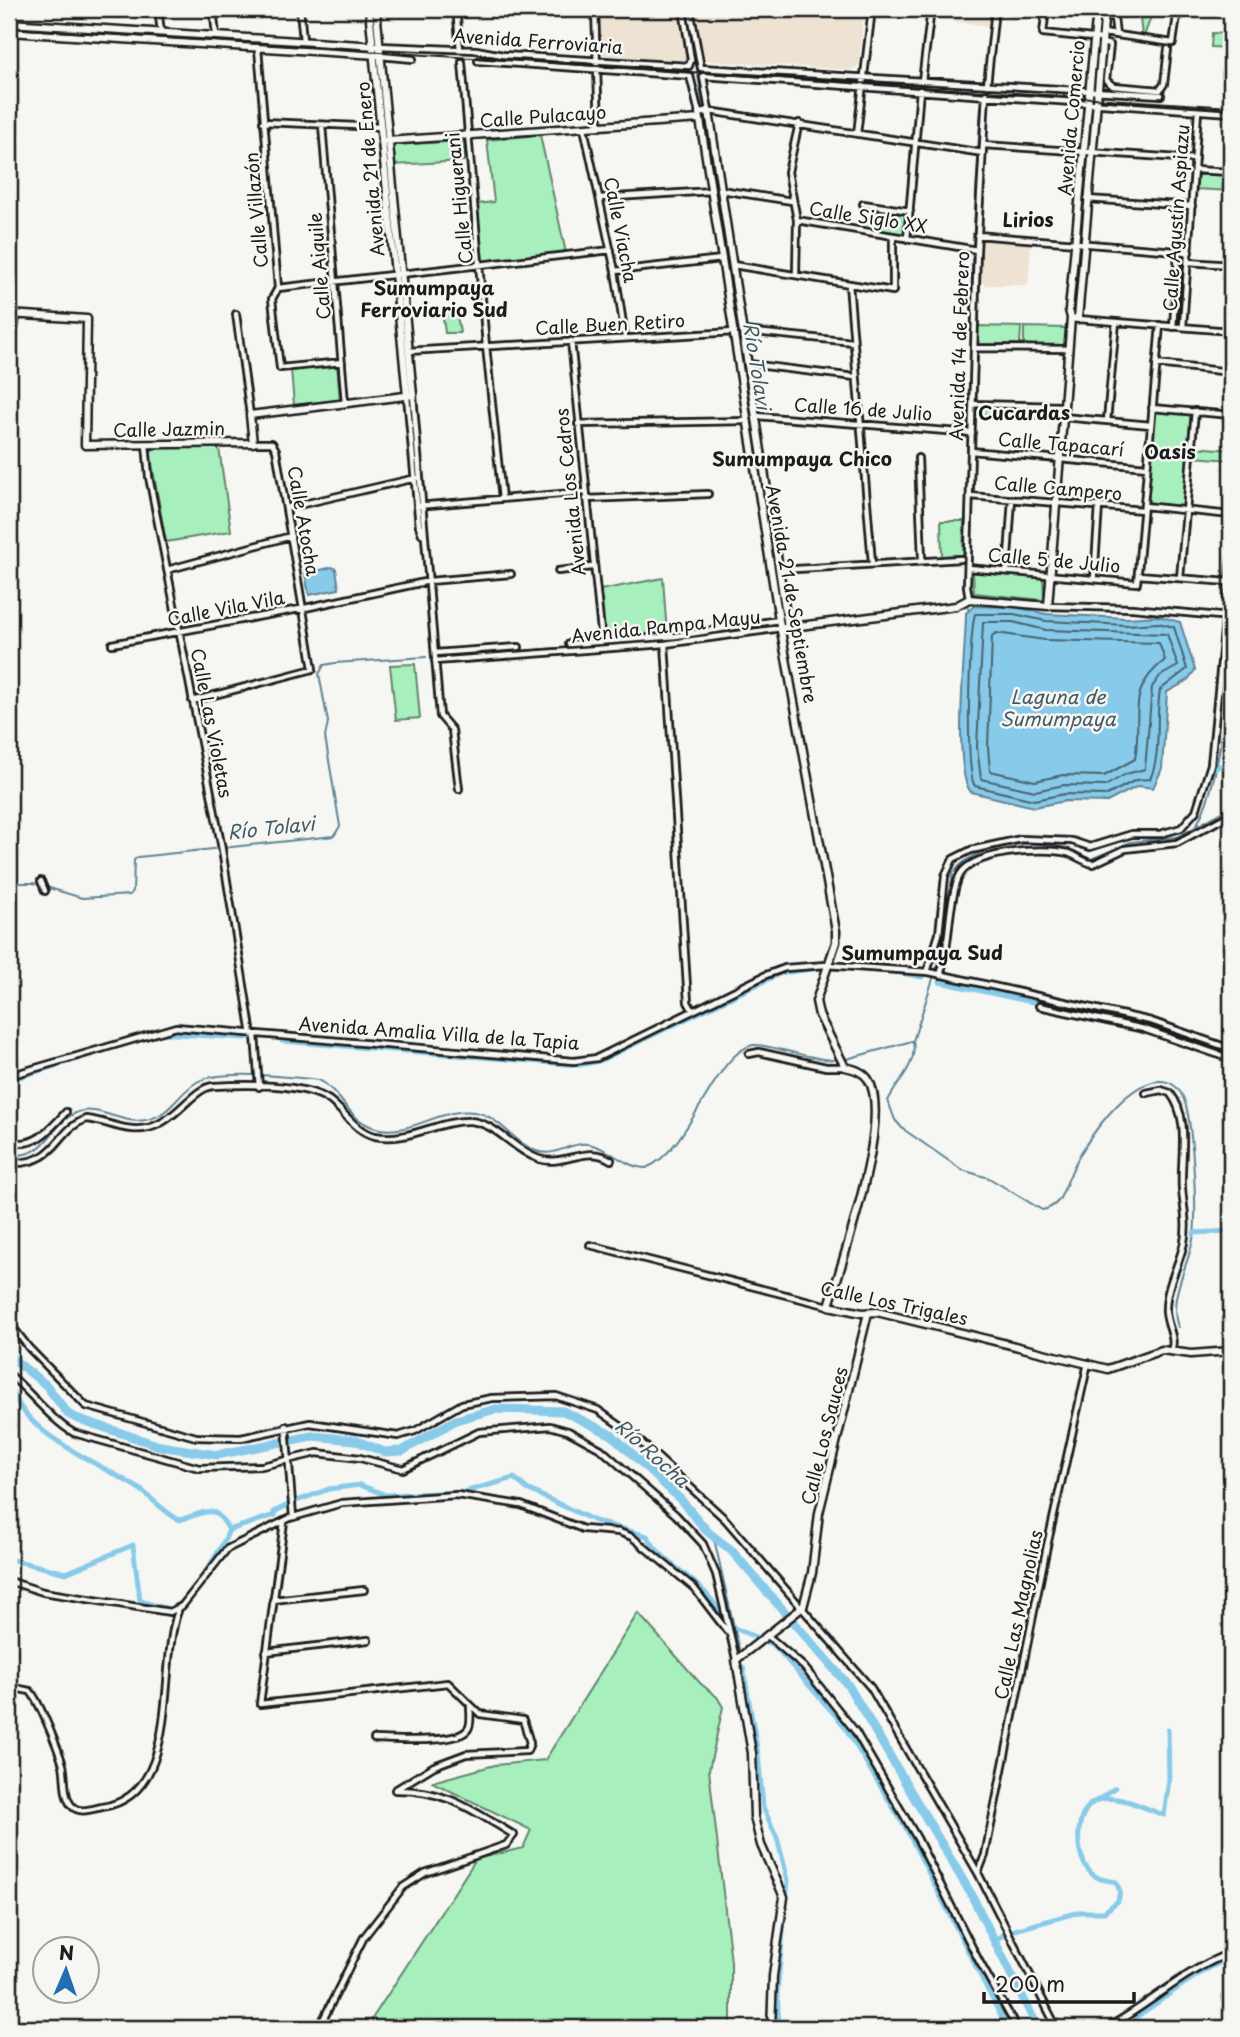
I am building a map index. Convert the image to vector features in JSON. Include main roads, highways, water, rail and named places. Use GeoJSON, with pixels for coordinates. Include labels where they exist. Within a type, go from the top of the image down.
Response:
{"type":"FeatureCollection","features":[{"type":"Feature","properties":{"kind":"water"},"geometry":{"type":"Polygon","coordinates":[[[332,567],[336,569],[339,589],[309,595],[305,574],[332,567]]]}},
{"type":"Feature","properties":{"kind":"water","name":"Laguna de Sumumpaya"},"geometry":{"type":"Polygon","coordinates":[[[974,606],[1015,607],[1046,614],[1127,618],[1158,616],[1180,622],[1195,670],[1187,681],[1167,692],[1162,769],[1153,788],[1138,786],[1107,802],[1066,801],[1034,807],[971,792],[965,780],[962,760],[961,707],[966,613],[974,606]]]}},
{"type":"Feature","properties":{"kind":"waterway","name":"Río Tolavi"},"geometry":{"type":"LineString","coordinates":[[687,9],[703,106]]}},
{"type":"Feature","properties":{"kind":"waterway"},"geometry":{"type":"LineString","coordinates":[[984,83],[992,9]]}},
{"type":"Feature","properties":{"kind":"waterway"},"geometry":{"type":"LineString","coordinates":[[978,150],[981,106]]}},
{"type":"Feature","properties":{"kind":"waterway","name":"Río Tolavi"},"geometry":{"type":"LineString","coordinates":[[705,117],[739,327]]}},
{"type":"Feature","properties":{"kind":"waterway"},"geometry":{"type":"LineString","coordinates":[[973,244],[978,159]]}},
{"type":"Feature","properties":{"kind":"waterway"},"geometry":{"type":"LineString","coordinates":[[971,317],[972,259]]}},
{"type":"Feature","properties":{"kind":"waterway"},"geometry":{"type":"LineString","coordinates":[[969,417],[969,430]]}},
{"type":"Feature","properties":{"kind":"waterway"},"geometry":{"type":"LineString","coordinates":[[965,598],[964,553],[969,436]]}},
{"type":"Feature","properties":{"kind":"waterway","name":"Río Tolavi"},"geometry":{"type":"LineString","coordinates":[[780,595],[781,620]]}},
{"type":"Feature","properties":{"kind":"waterway"},"geometry":{"type":"LineString","coordinates":[[966,603],[968,609]]}},
{"type":"Feature","properties":{"kind":"waterway"},"geometry":{"type":"LineString","coordinates":[[1196,826],[1214,779],[1219,752],[1231,615]]}},
{"type":"Feature","properties":{"kind":"waterway","name":"Río Tolavi"},"geometry":{"type":"LineString","coordinates":[[442,657],[680,639],[777,624]]}},
{"type":"Feature","properties":{"kind":"waterway","name":"Río Tolavi"},"geometry":{"type":"LineString","coordinates":[[9,883],[33,883],[82,898],[130,895],[133,891],[134,860],[138,857],[334,836],[340,826],[325,737],[328,722],[319,674],[324,665],[335,663],[426,657]]}},
{"type":"Feature","properties":{"kind":"waterway"},"geometry":{"type":"LineString","coordinates":[[1216,768],[1231,761]]}},
{"type":"Feature","properties":{"kind":"waterway"},"geometry":{"type":"LineString","coordinates":[[1178,1327],[1175,1304],[1192,1246],[1195,1205],[1189,1124],[1183,1097],[1176,1087],[1162,1081],[1145,1084],[1120,1102],[1088,1142],[1059,1200],[1042,1210],[989,1178],[962,1170],[903,1129],[895,1120],[888,1101],[910,1065],[914,1050],[913,1041],[939,960],[953,873],[963,863],[990,850],[1021,844],[1066,848],[1091,859],[1131,842],[1177,837],[1231,807]]}},
{"type":"Feature","properties":{"kind":"waterway"},"geometry":{"type":"LineString","coordinates":[[282,1041],[579,1065],[599,1061],[781,973],[820,968]]}},
{"type":"Feature","properties":{"kind":"waterway"},"geometry":{"type":"LineString","coordinates":[[831,968],[843,968]]}},
{"type":"Feature","properties":{"kind":"waterway"},"geometry":{"type":"LineString","coordinates":[[891,971],[922,977]]}},
{"type":"Feature","properties":{"kind":"waterway"},"geometry":{"type":"LineString","coordinates":[[940,982],[1046,1005]]}},
{"type":"Feature","properties":{"kind":"waterway"},"geometry":{"type":"LineString","coordinates":[[1148,1028],[1231,1057]]}},
{"type":"Feature","properties":{"kind":"waterway"},"geometry":{"type":"LineString","coordinates":[[159,1033],[246,1038]]}},
{"type":"Feature","properties":{"kind":"waterway"},"geometry":{"type":"LineString","coordinates":[[843,1060],[912,1041]]}},
{"type":"Feature","properties":{"kind":"waterway"},"geometry":{"type":"LineString","coordinates":[[9,1155],[33,1151],[68,1117],[78,1112],[94,1111],[128,1120],[146,1120],[162,1114],[197,1082],[221,1076],[256,1075],[319,1080],[333,1091],[355,1117],[383,1130],[409,1127],[447,1114],[474,1112],[491,1118],[520,1142],[536,1151],[549,1153],[588,1144],[631,1165],[646,1168],[662,1158],[676,1142],[714,1082],[739,1052],[753,1045],[760,1045],[837,1060]]}},
{"type":"Feature","properties":{"kind":"waterway"},"geometry":{"type":"LineString","coordinates":[[9,1080],[106,1050]]}},
{"type":"Feature","properties":{"kind":"waterway"},"geometry":{"type":"LineString","coordinates":[[1194,1233],[1231,1231]]}},
{"type":"Feature","properties":{"kind":"waterway","name":"Río Rocha"},"geometry":{"type":"LineString","coordinates":[[9,1356],[46,1385],[68,1414],[76,1418],[160,1446],[217,1455],[312,1436],[355,1440],[384,1452],[402,1451],[456,1420],[496,1409],[563,1411],[612,1435],[680,1499],[708,1532],[731,1550],[848,1685],[971,1894],[1038,2028]]}},
{"type":"Feature","properties":{"kind":"waterway"},"geometry":{"type":"LineString","coordinates":[[9,1380],[16,1399],[28,1416],[44,1431],[141,1490],[179,1520],[203,1512],[214,1512],[229,1530],[275,1515],[274,1512],[288,1505]]}},
{"type":"Feature","properties":{"kind":"waterway"},"geometry":{"type":"LineString","coordinates":[[294,1502],[329,1489],[360,1485],[386,1495],[464,1492],[514,1478],[527,1489],[595,1521],[647,1536],[666,1559],[709,1597],[725,1624],[774,1645],[843,1724],[908,1832],[1007,2028]]}},
{"type":"Feature","properties":{"kind":"waterway"},"geometry":{"type":"LineString","coordinates":[[9,1559],[66,1573],[133,1545],[140,1601],[171,1610],[196,1586],[229,1530]]}},
{"type":"Feature","properties":{"kind":"waterway"},"geometry":{"type":"LineString","coordinates":[[708,1532],[715,1543],[739,1649]]}},
{"type":"Feature","properties":{"kind":"waterway"},"geometry":{"type":"LineString","coordinates":[[743,1667],[758,1754],[763,1807],[777,1838],[788,1880],[777,1992],[779,2028]]}},
{"type":"Feature","properties":{"kind":"waterway"},"geometry":{"type":"LineString","coordinates":[[1015,1930],[1079,1912],[1104,1912],[1118,1901],[1120,1891],[1116,1882],[1097,1877],[1085,1865],[1079,1843],[1081,1820],[1092,1803],[1102,1799],[1126,1801],[1164,1815],[1169,1780],[1168,1730]]}},
{"type":"Feature","properties":{"kind":"waterway"},"geometry":{"type":"LineString","coordinates":[[1099,1799],[1115,1788]]}},
{"type":"Feature","properties":{"kind":"waterway"},"geometry":{"type":"LineString","coordinates":[[993,1941],[1003,1935]]}},
{"type":"Feature","properties":{"kind":"waterway"},"geometry":{"type":"LineString","coordinates":[[1117,2028],[1201,1973],[1231,1958]]}},
{"type":"Feature","properties":{"kind":"tram line"},"geometry":{"type":"LineString","coordinates":[[9,28],[1231,107]]}},
{"type":"Feature","properties":{"kind":"district","name":"Lirios"},"geometry":{"type":"Point","coordinates":[1028,220]}},
{"type":"Feature","properties":{"kind":"district","name":"Sumumpaya Ferroviario Sud"},"geometry":{"type":"Point","coordinates":[434,299]}},
{"type":"Feature","properties":{"kind":"district","name":"Cucardas"},"geometry":{"type":"Point","coordinates":[1024,413]}},
{"type":"Feature","properties":{"kind":"district","name":"Oasis"},"geometry":{"type":"Point","coordinates":[1170,452]}},
{"type":"Feature","properties":{"kind":"district","name":"Sumumpaya Chico"},"geometry":{"type":"Point","coordinates":[802,459]}},
{"type":"Feature","properties":{"kind":"district","name":"Sumumpaya Sud"},"geometry":{"type":"Point","coordinates":[922,953]}}]}
